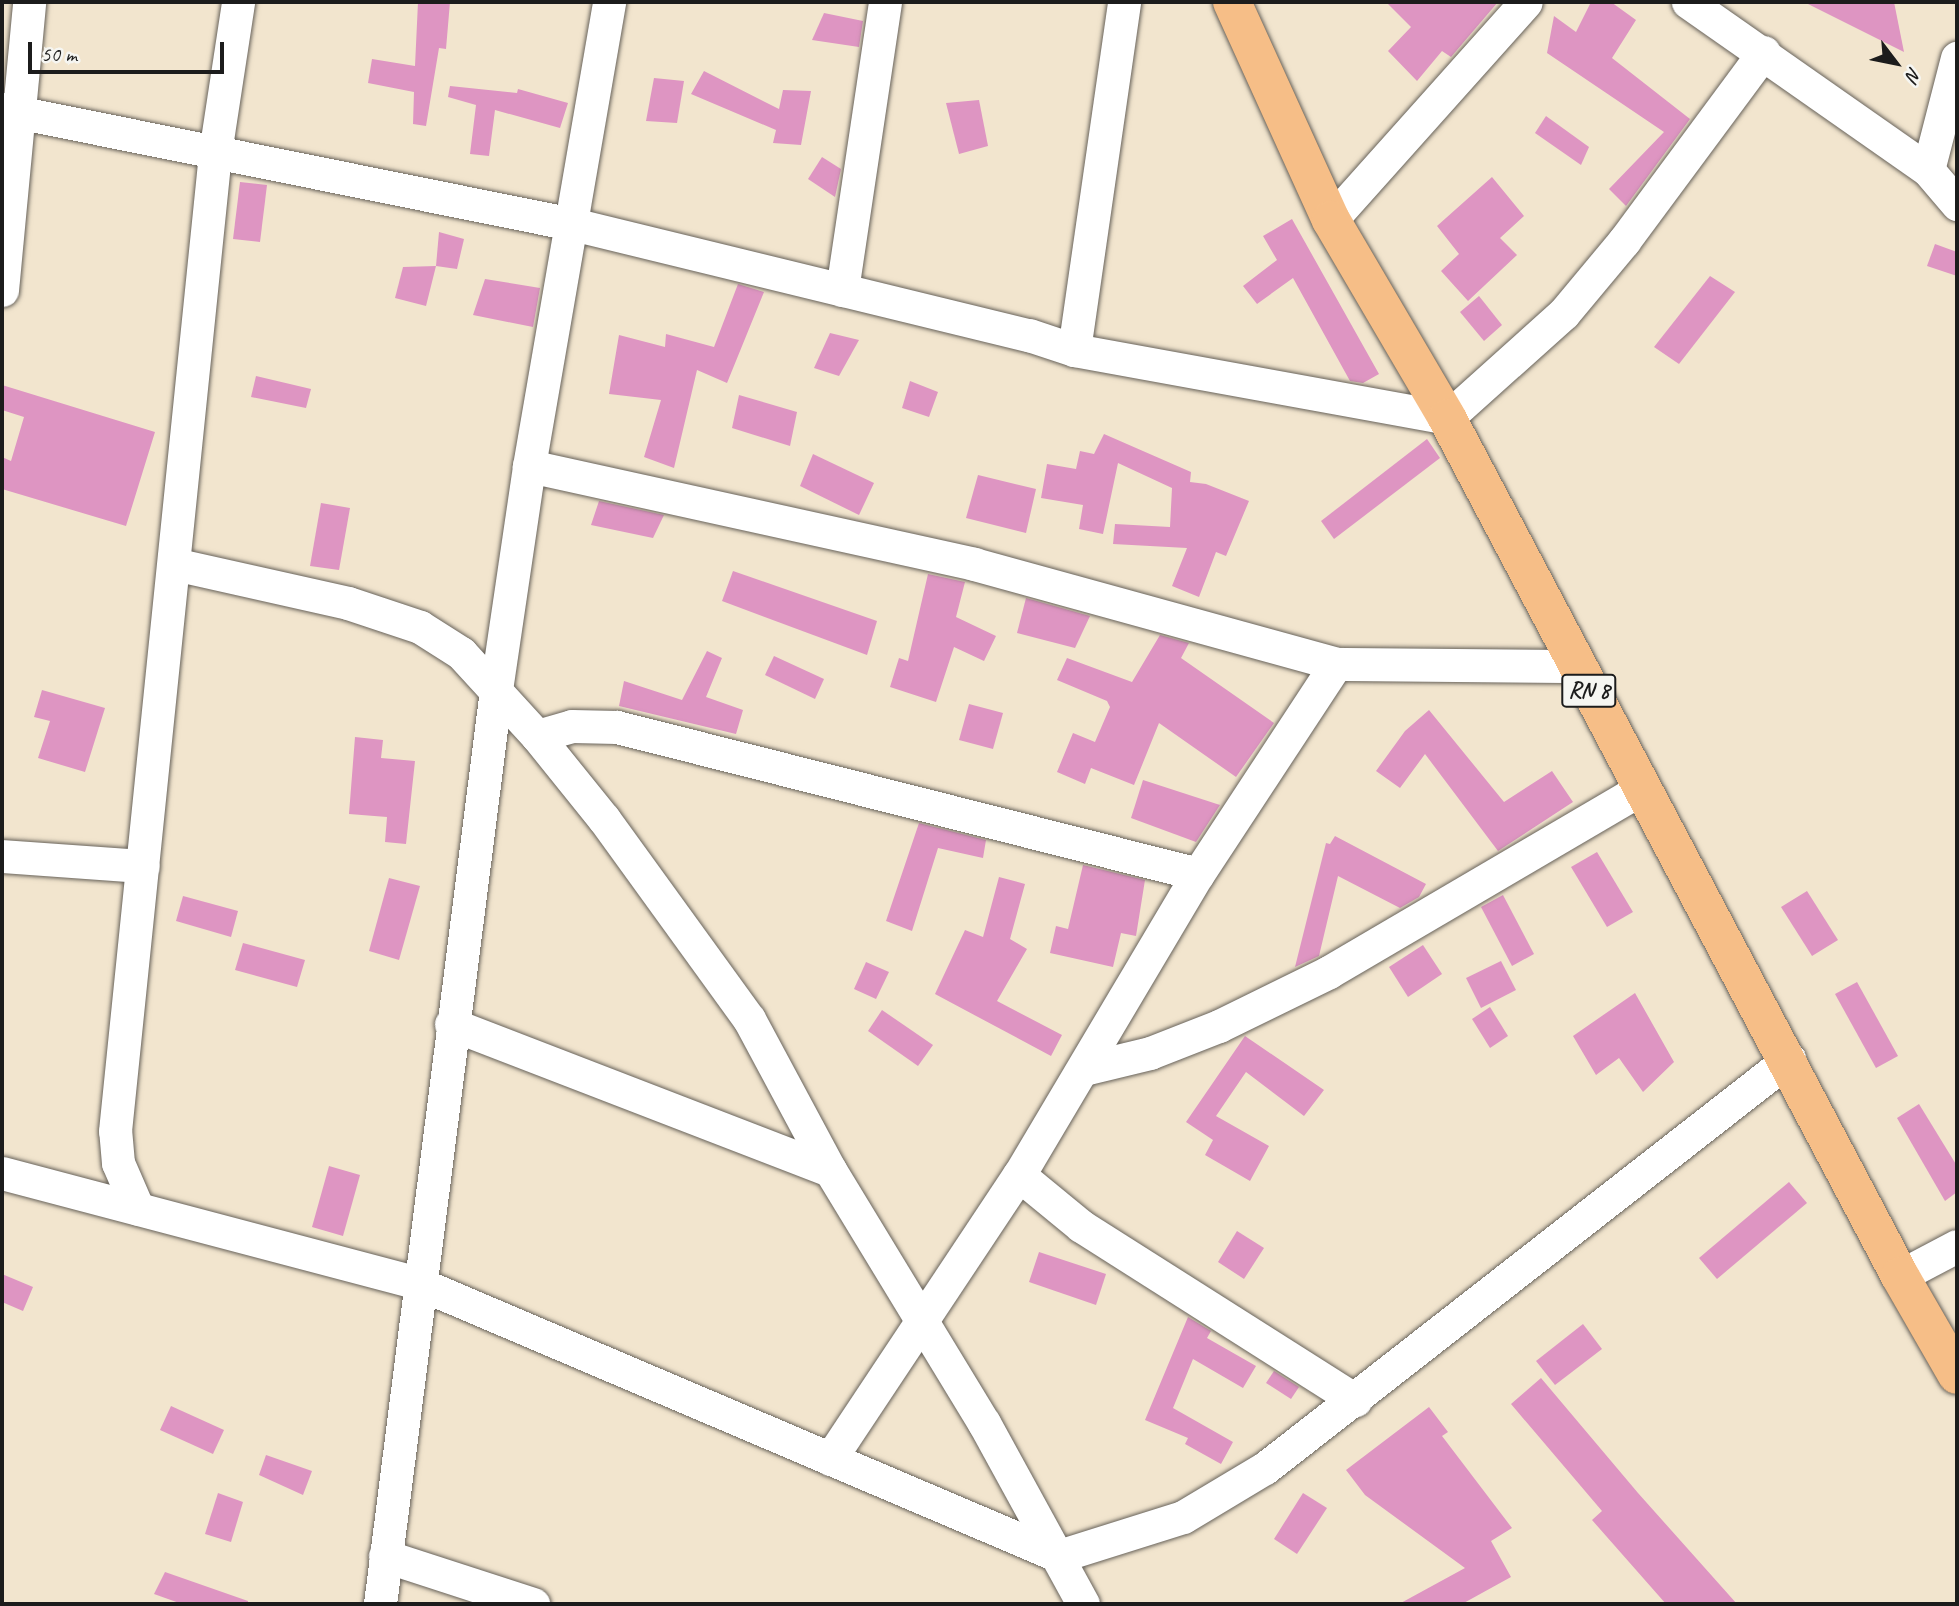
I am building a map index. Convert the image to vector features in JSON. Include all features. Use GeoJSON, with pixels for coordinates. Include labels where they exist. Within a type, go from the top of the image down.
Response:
{"type":"FeatureCollection","features":[{"type":"Feature","properties":{"kind":"main road","name":"RN 8"},"geometry":{"type":"LineString","coordinates":[[1232,2],[1331,220],[1447,418],[1575,666],[1644,788],[1789,1059],[1899,1276],[1957,1375]]}},
{"type":"Feature","properties":{"kind":"street"},"geometry":{"type":"LineString","coordinates":[[2,290],[10,111],[29,2]]}},
{"type":"Feature","properties":{"kind":"street"},"geometry":{"type":"LineString","coordinates":[[138,1209],[118,1163],[115,1131],[215,153],[238,2]]}},
{"type":"Feature","properties":{"kind":"street"},"geometry":{"type":"LineString","coordinates":[[380,1604],[418,1283],[496,690],[529,466],[609,2]]}},
{"type":"Feature","properties":{"kind":"street"},"geometry":{"type":"LineString","coordinates":[[842,290],[885,2]]}},
{"type":"Feature","properties":{"kind":"street"},"geometry":{"type":"LineString","coordinates":[[1074,350],[1124,2]]}},
{"type":"Feature","properties":{"kind":"street"},"geometry":{"type":"LineString","coordinates":[[1331,220],[1526,2]]}},
{"type":"Feature","properties":{"kind":"street"},"geometry":{"type":"LineString","coordinates":[[1688,2],[1764,52],[1928,170],[1957,204]]}},
{"type":"Feature","properties":{"kind":"street"},"geometry":{"type":"LineString","coordinates":[[10,111],[572,225],[842,290],[1074,350],[1447,418],[1564,313],[1624,241],[1764,52]]}},
{"type":"Feature","properties":{"kind":"street"},"geometry":{"type":"LineString","coordinates":[[1928,170],[1957,58]]}},
{"type":"Feature","properties":{"kind":"street"},"geometry":{"type":"LineString","coordinates":[[529,466],[974,564],[1336,664],[1575,666]]}},
{"type":"Feature","properties":{"kind":"street"},"geometry":{"type":"LineString","coordinates":[[174,564],[348,603],[420,627],[461,653],[537,736],[604,819],[749,1019],[830,1170],[1059,1556],[1083,1604]]}},
{"type":"Feature","properties":{"kind":"street"},"geometry":{"type":"LineString","coordinates":[[830,1458],[923,1323],[1019,1175],[1198,874],[1336,664]]}},
{"type":"Feature","properties":{"kind":"street"},"geometry":{"type":"LineString","coordinates":[[537,736],[572,726],[617,727],[1198,874]]}},
{"type":"Feature","properties":{"kind":"street"},"geometry":{"type":"LineString","coordinates":[[1084,1069],[1150,1053],[1207,1031],[1329,972],[1644,788]]}},
{"type":"Feature","properties":{"kind":"street"},"geometry":{"type":"LineString","coordinates":[[2,856],[144,866]]}},
{"type":"Feature","properties":{"kind":"street"},"geometry":{"type":"LineString","coordinates":[[451,1024],[830,1170]]}},
{"type":"Feature","properties":{"kind":"street"},"geometry":{"type":"LineString","coordinates":[[2,1173],[418,1283],[1059,1556],[1183,1517],[1265,1468],[1789,1059]]}},
{"type":"Feature","properties":{"kind":"street"},"geometry":{"type":"LineString","coordinates":[[1019,1175],[1081,1226],[1355,1400]]}},
{"type":"Feature","properties":{"kind":"street"},"geometry":{"type":"LineString","coordinates":[[1899,1276],[1957,1246]]}},
{"type":"Feature","properties":{"kind":"street"},"geometry":{"type":"LineString","coordinates":[[385,1556],[533,1604]]}},
{"type":"Feature","properties":{"kind":"building"},"geometry":{"type":"Polygon","coordinates":[[[418,2],[450,2],[446,49],[439,48],[426,126],[413,124],[414,92],[368,83],[372,59],[415,66],[418,2]]]}},
{"type":"Feature","properties":{"kind":"building"},"geometry":{"type":"Polygon","coordinates":[[[1386,2],[1498,2],[1451,57],[1442,51],[1417,81],[1388,51],[1411,27],[1386,2]]]}},
{"type":"Feature","properties":{"kind":"building"},"geometry":{"type":"Polygon","coordinates":[[[1591,2],[1611,2],[1636,20],[1612,58],[1690,119],[1626,206],[1609,189],[1664,132],[1547,53],[1554,16],[1576,32],[1591,2]]]}},
{"type":"Feature","properties":{"kind":"building"},"geometry":{"type":"Polygon","coordinates":[[[1804,2],[1894,2],[1904,52],[1804,2]]]}},
{"type":"Feature","properties":{"kind":"building"},"geometry":{"type":"Polygon","coordinates":[[[824,13],[863,21],[859,47],[812,40],[824,13]]]}},
{"type":"Feature","properties":{"kind":"building"},"geometry":{"type":"Polygon","coordinates":[[[704,71],[779,109],[783,90],[811,91],[801,145],[773,143],[776,130],[691,94],[704,71]]]}},
{"type":"Feature","properties":{"kind":"building"},"geometry":{"type":"Polygon","coordinates":[[[654,78],[684,81],[677,123],[646,121],[654,78]]]}},
{"type":"Feature","properties":{"kind":"building"},"geometry":{"type":"Polygon","coordinates":[[[450,86],[517,93],[518,89],[568,103],[560,128],[495,110],[489,156],[470,154],[476,105],[448,97],[450,86]]]}},
{"type":"Feature","properties":{"kind":"building"},"geometry":{"type":"Polygon","coordinates":[[[979,100],[988,146],[959,154],[946,103],[979,100]]]}},
{"type":"Feature","properties":{"kind":"building"},"geometry":{"type":"Polygon","coordinates":[[[1546,116],[1589,147],[1581,165],[1535,133],[1546,116]]]}},
{"type":"Feature","properties":{"kind":"building"},"geometry":{"type":"Polygon","coordinates":[[[822,157],[841,169],[835,197],[808,179],[822,157]]]}},
{"type":"Feature","properties":{"kind":"building"},"geometry":{"type":"Polygon","coordinates":[[[1492,177],[1524,216],[1500,238],[1517,255],[1468,301],[1441,271],[1459,254],[1437,226],[1492,177]]]}},
{"type":"Feature","properties":{"kind":"building"},"geometry":{"type":"Polygon","coordinates":[[[240,182],[267,185],[260,242],[233,239],[240,182]]]}},
{"type":"Feature","properties":{"kind":"building"},"geometry":{"type":"Polygon","coordinates":[[[1292,219],[1379,374],[1363,383],[1350,381],[1293,278],[1257,304],[1243,286],[1277,260],[1263,236],[1292,219]]]}},
{"type":"Feature","properties":{"kind":"building"},"geometry":{"type":"Polygon","coordinates":[[[439,232],[464,239],[457,269],[436,266],[439,232]]]}},
{"type":"Feature","properties":{"kind":"building"},"geometry":{"type":"Polygon","coordinates":[[[1935,244],[1957,252],[1957,276],[1927,266],[1935,244]]]}},
{"type":"Feature","properties":{"kind":"building"},"geometry":{"type":"Polygon","coordinates":[[[436,266],[426,306],[395,298],[403,267],[436,266]]]}},
{"type":"Feature","properties":{"kind":"building"},"geometry":{"type":"Polygon","coordinates":[[[1710,276],[1735,292],[1679,364],[1654,347],[1710,276]]]}},
{"type":"Feature","properties":{"kind":"building"},"geometry":{"type":"Polygon","coordinates":[[[485,279],[540,288],[533,327],[473,315],[485,279]]]}},
{"type":"Feature","properties":{"kind":"building"},"geometry":{"type":"Polygon","coordinates":[[[738,284],[764,292],[727,383],[697,370],[674,468],[644,457],[661,400],[609,394],[619,335],[665,347],[666,334],[714,347],[738,284]]]}},
{"type":"Feature","properties":{"kind":"building"},"geometry":{"type":"Polygon","coordinates":[[[1479,296],[1502,325],[1484,341],[1460,312],[1479,296]]]}},
{"type":"Feature","properties":{"kind":"building"},"geometry":{"type":"Polygon","coordinates":[[[830,333],[859,340],[839,376],[814,368],[830,333]]]}},
{"type":"Feature","properties":{"kind":"building"},"geometry":{"type":"Polygon","coordinates":[[[256,376],[311,389],[306,408],[251,397],[256,376]]]}},
{"type":"Feature","properties":{"kind":"building"},"geometry":{"type":"Polygon","coordinates":[[[910,381],[938,392],[929,417],[902,408],[910,381]]]}},
{"type":"Feature","properties":{"kind":"building"},"geometry":{"type":"Polygon","coordinates":[[[2,385],[155,432],[126,526],[2,489],[2,457],[11,461],[24,417],[2,410],[2,385]]]}},
{"type":"Feature","properties":{"kind":"building"},"geometry":{"type":"Polygon","coordinates":[[[739,395],[797,412],[790,446],[732,428],[739,395]]]}},
{"type":"Feature","properties":{"kind":"building"},"geometry":{"type":"Polygon","coordinates":[[[1104,434],[1191,472],[1190,482],[1206,484],[1249,501],[1226,556],[1216,552],[1199,597],[1172,586],[1187,548],[1113,544],[1115,524],[1170,527],[1172,488],[1118,463],[1103,534],[1079,529],[1083,505],[1041,498],[1047,464],[1076,469],[1080,451],[1094,454],[1104,434]]]}},
{"type":"Feature","properties":{"kind":"building"},"geometry":{"type":"Polygon","coordinates":[[[1427,439],[1440,458],[1334,539],[1321,521],[1427,439]]]}},
{"type":"Feature","properties":{"kind":"building"},"geometry":{"type":"Polygon","coordinates":[[[813,454],[874,483],[859,515],[800,486],[813,454]]]}},
{"type":"Feature","properties":{"kind":"building"},"geometry":{"type":"Polygon","coordinates":[[[978,475],[1036,489],[1026,533],[966,518],[978,475]]]}},
{"type":"Feature","properties":{"kind":"building"},"geometry":{"type":"Polygon","coordinates":[[[599,501],[664,515],[653,538],[591,525],[599,501]]]}},
{"type":"Feature","properties":{"kind":"building"},"geometry":{"type":"Polygon","coordinates":[[[321,503],[350,508],[339,570],[310,566],[321,503]]]}},
{"type":"Feature","properties":{"kind":"building"},"geometry":{"type":"Polygon","coordinates":[[[733,571],[877,621],[867,655],[722,601],[733,571]]]}},
{"type":"Feature","properties":{"kind":"building"},"geometry":{"type":"Polygon","coordinates":[[[928,574],[965,582],[956,617],[996,636],[984,661],[954,647],[936,702],[890,687],[899,658],[908,661],[928,574]]]}},
{"type":"Feature","properties":{"kind":"building"},"geometry":{"type":"Polygon","coordinates":[[[1026,598],[1090,616],[1075,648],[1017,633],[1026,598]]]}},
{"type":"Feature","properties":{"kind":"building"},"geometry":{"type":"Polygon","coordinates":[[[1160,635],[1189,643],[1181,658],[1274,723],[1236,777],[1159,723],[1134,785],[1091,768],[1085,784],[1057,772],[1073,733],[1095,742],[1110,707],[1107,701],[1057,680],[1067,658],[1132,682],[1160,635]]]}},
{"type":"Feature","properties":{"kind":"building"},"geometry":{"type":"Polygon","coordinates":[[[707,651],[722,658],[706,697],[743,710],[736,734],[619,706],[624,681],[682,700],[707,651]]]}},
{"type":"Feature","properties":{"kind":"building"},"geometry":{"type":"Polygon","coordinates":[[[774,656],[824,679],[815,699],[765,675],[774,656]]]}},
{"type":"Feature","properties":{"kind":"building"},"geometry":{"type":"Polygon","coordinates":[[[42,690],[105,708],[85,772],[38,758],[50,721],[34,717],[42,690]]]}},
{"type":"Feature","properties":{"kind":"building"},"geometry":{"type":"Polygon","coordinates":[[[969,704],[1003,713],[993,749],[959,740],[969,704]]]}},
{"type":"Feature","properties":{"kind":"building"},"geometry":{"type":"Polygon","coordinates":[[[1429,710],[1504,802],[1552,771],[1573,802],[1498,851],[1425,754],[1400,788],[1376,771],[1405,731],[1429,710]]]}},
{"type":"Feature","properties":{"kind":"building"},"geometry":{"type":"Polygon","coordinates":[[[355,737],[383,740],[381,758],[415,761],[406,844],[385,842],[387,817],[349,814],[355,737]]]}},
{"type":"Feature","properties":{"kind":"building"},"geometry":{"type":"Polygon","coordinates":[[[1143,780],[1220,805],[1196,842],[1131,818],[1143,780]]]}},
{"type":"Feature","properties":{"kind":"building"},"geometry":{"type":"Polygon","coordinates":[[[919,823],[986,840],[983,858],[938,848],[912,931],[886,921],[919,823]]]}},
{"type":"Feature","properties":{"kind":"building"},"geometry":{"type":"Polygon","coordinates":[[[1335,836],[1426,884],[1419,897],[1400,908],[1338,876],[1319,956],[1295,967],[1326,843],[1330,844],[1335,836]]]}},
{"type":"Feature","properties":{"kind":"building"},"geometry":{"type":"Polygon","coordinates":[[[1597,852],[1633,912],[1607,927],[1571,867],[1597,852]]]}},
{"type":"Feature","properties":{"kind":"building"},"geometry":{"type":"Polygon","coordinates":[[[1083,865],[1145,880],[1136,936],[1121,933],[1113,967],[1050,953],[1056,926],[1068,929],[1083,865]]]}},
{"type":"Feature","properties":{"kind":"building"},"geometry":{"type":"Polygon","coordinates":[[[999,877],[1025,884],[1010,939],[1027,949],[997,1001],[1062,1035],[1051,1056],[935,994],[965,930],[983,937],[999,877]]]}},
{"type":"Feature","properties":{"kind":"building"},"geometry":{"type":"Polygon","coordinates":[[[389,878],[420,886],[399,960],[369,951],[389,878]]]}},
{"type":"Feature","properties":{"kind":"building"},"geometry":{"type":"Polygon","coordinates":[[[1807,891],[1838,940],[1812,956],[1781,907],[1807,891]]]}},
{"type":"Feature","properties":{"kind":"building"},"geometry":{"type":"Polygon","coordinates":[[[1503,895],[1534,954],[1512,966],[1481,907],[1503,895]]]}},
{"type":"Feature","properties":{"kind":"building"},"geometry":{"type":"Polygon","coordinates":[[[183,896],[238,911],[231,937],[176,921],[183,896]]]}},
{"type":"Feature","properties":{"kind":"building"},"geometry":{"type":"Polygon","coordinates":[[[243,943],[305,960],[297,987],[235,970],[243,943]]]}},
{"type":"Feature","properties":{"kind":"building"},"geometry":{"type":"Polygon","coordinates":[[[1423,945],[1442,974],[1408,997],[1389,967],[1423,945]]]}},
{"type":"Feature","properties":{"kind":"building"},"geometry":{"type":"Polygon","coordinates":[[[1501,961],[1516,990],[1481,1008],[1466,978],[1501,961]]]}},
{"type":"Feature","properties":{"kind":"building"},"geometry":{"type":"Polygon","coordinates":[[[866,962],[889,972],[876,999],[854,989],[866,962]]]}},
{"type":"Feature","properties":{"kind":"building"},"geometry":{"type":"Polygon","coordinates":[[[1857,982],[1898,1056],[1876,1068],[1835,994],[1857,982]]]}},
{"type":"Feature","properties":{"kind":"building"},"geometry":{"type":"Polygon","coordinates":[[[1635,993],[1674,1062],[1643,1092],[1619,1058],[1596,1075],[1573,1036],[1635,993]]]}},
{"type":"Feature","properties":{"kind":"building"},"geometry":{"type":"Polygon","coordinates":[[[1490,1007],[1508,1036],[1490,1048],[1472,1019],[1490,1007]]]}},
{"type":"Feature","properties":{"kind":"building"},"geometry":{"type":"Polygon","coordinates":[[[882,1010],[933,1045],[918,1066],[868,1031],[882,1010]]]}},
{"type":"Feature","properties":{"kind":"building"},"geometry":{"type":"Polygon","coordinates":[[[1245,1036],[1324,1090],[1304,1116],[1246,1072],[1216,1116],[1269,1146],[1250,1181],[1205,1155],[1213,1140],[1186,1122],[1245,1036]]]}},
{"type":"Feature","properties":{"kind":"building"},"geometry":{"type":"Polygon","coordinates":[[[1919,1104],[1957,1166],[1957,1192],[1945,1201],[1897,1118],[1919,1104]]]}},
{"type":"Feature","properties":{"kind":"building"},"geometry":{"type":"Polygon","coordinates":[[[329,1166],[360,1175],[343,1236],[312,1227],[329,1166]]]}},
{"type":"Feature","properties":{"kind":"building"},"geometry":{"type":"Polygon","coordinates":[[[1789,1182],[1807,1203],[1717,1279],[1699,1258],[1789,1182]]]}},
{"type":"Feature","properties":{"kind":"building"},"geometry":{"type":"Polygon","coordinates":[[[1237,1231],[1264,1248],[1244,1279],[1218,1262],[1237,1231]]]}},
{"type":"Feature","properties":{"kind":"building"},"geometry":{"type":"Polygon","coordinates":[[[1039,1252],[1106,1274],[1096,1305],[1029,1282],[1039,1252]]]}},
{"type":"Feature","properties":{"kind":"building"},"geometry":{"type":"Polygon","coordinates":[[[2,1274],[33,1287],[23,1311],[2,1302],[2,1274]]]}},
{"type":"Feature","properties":{"kind":"building"},"geometry":{"type":"Polygon","coordinates":[[[1188,1317],[1211,1331],[1207,1338],[1256,1366],[1243,1388],[1193,1359],[1173,1408],[1233,1442],[1221,1464],[1185,1444],[1188,1438],[1145,1420],[1188,1317]]]}},
{"type":"Feature","properties":{"kind":"building"},"geometry":{"type":"Polygon","coordinates":[[[1583,1324],[1602,1349],[1555,1385],[1536,1361],[1583,1324]]]}},
{"type":"Feature","properties":{"kind":"building"},"geometry":{"type":"Polygon","coordinates":[[[1274,1371],[1299,1387],[1291,1399],[1266,1383],[1274,1371]]]}},
{"type":"Feature","properties":{"kind":"building"},"geometry":{"type":"Polygon","coordinates":[[[1541,1378],[1737,1604],[1666,1604],[1592,1520],[1602,1511],[1511,1404],[1541,1378]]]}},
{"type":"Feature","properties":{"kind":"building"},"geometry":{"type":"Polygon","coordinates":[[[171,1406],[224,1430],[213,1454],[160,1430],[171,1406]]]}},
{"type":"Feature","properties":{"kind":"building"},"geometry":{"type":"Polygon","coordinates":[[[1429,1407],[1448,1432],[1442,1436],[1512,1528],[1491,1541],[1511,1577],[1462,1604],[1399,1604],[1465,1568],[1365,1495],[1346,1470],[1429,1407]]]}},
{"type":"Feature","properties":{"kind":"building"},"geometry":{"type":"Polygon","coordinates":[[[266,1455],[312,1471],[303,1495],[259,1475],[266,1455]]]}},
{"type":"Feature","properties":{"kind":"building"},"geometry":{"type":"Polygon","coordinates":[[[218,1493],[243,1502],[231,1542],[205,1534],[218,1493]]]}},
{"type":"Feature","properties":{"kind":"building"},"geometry":{"type":"Polygon","coordinates":[[[1303,1493],[1327,1508],[1297,1554],[1274,1539],[1303,1493]]]}},
{"type":"Feature","properties":{"kind":"building"},"geometry":{"type":"Polygon","coordinates":[[[165,1572],[248,1601],[248,1604],[182,1604],[154,1594],[165,1572]]]}}]}
